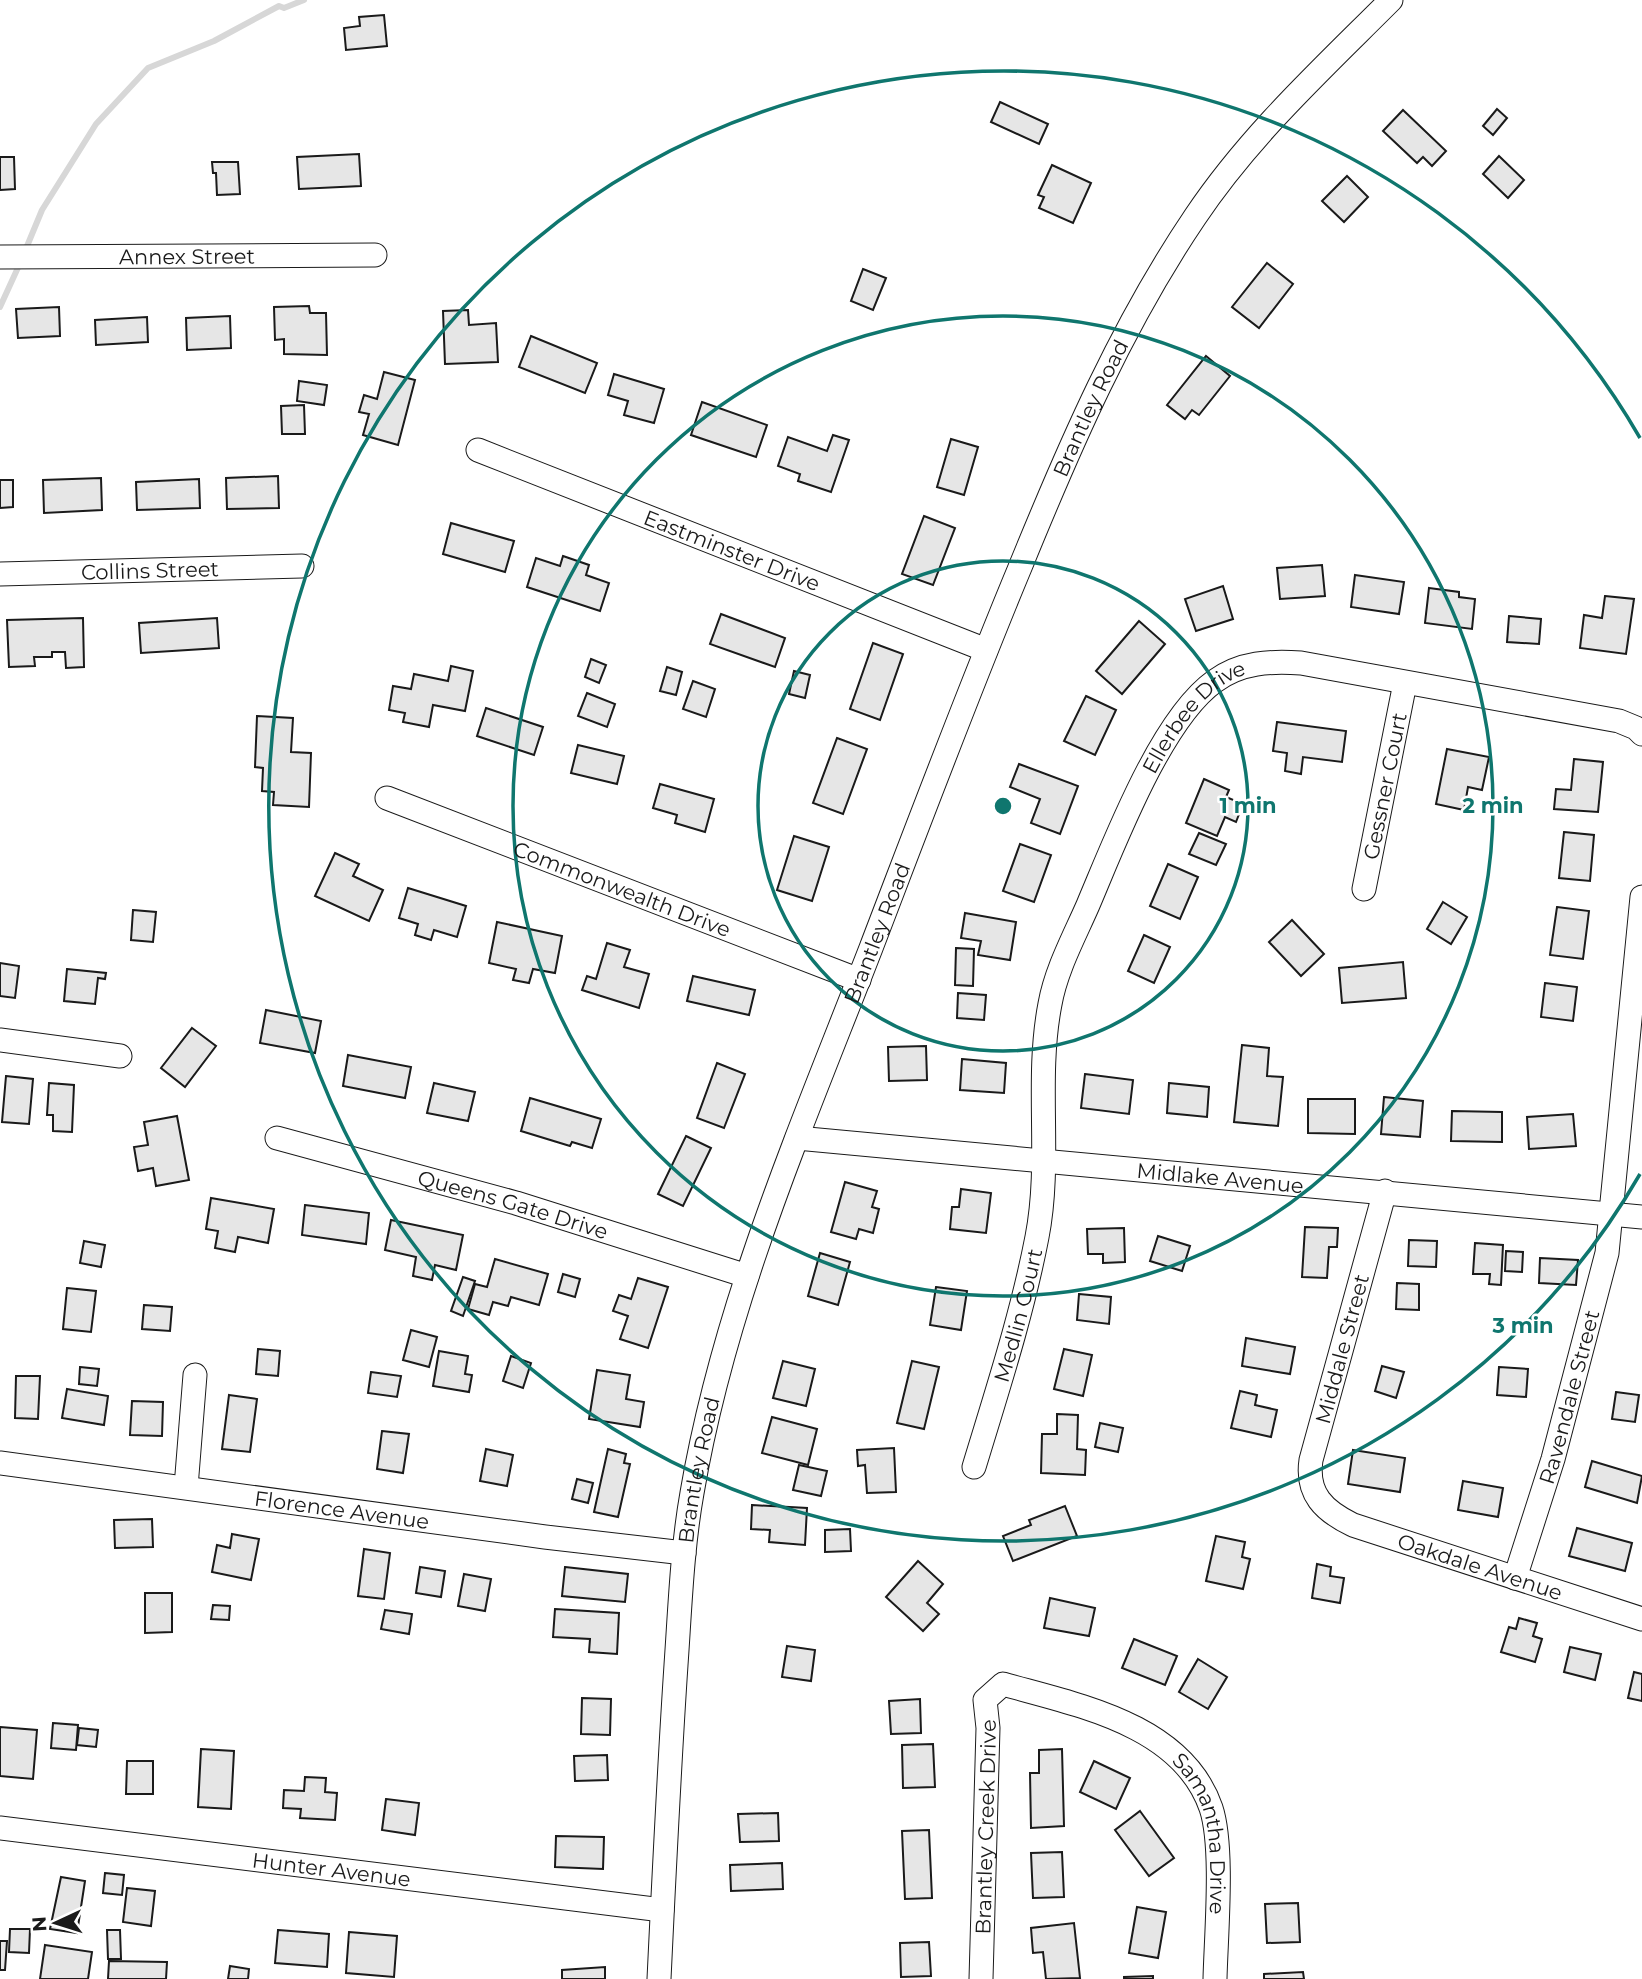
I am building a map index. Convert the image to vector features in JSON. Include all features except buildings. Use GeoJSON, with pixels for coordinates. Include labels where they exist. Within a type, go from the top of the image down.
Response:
{"type":"FeatureCollection","features":[{"type":"Feature","properties":{"kind":"street","name":"Brantley Road"},"geometry":{"type":"LineString","coordinates":[[659,1979],[684,1553],[691,1494],[714,1391],[747,1276],[797,1138],[986,650],[1072,441],[1139,307],[1227,173],[1299,92],[1391,0]]}},
{"type":"Feature","properties":{"kind":"street","name":"Annex Street"},"geometry":{"type":"LineString","coordinates":[[0,257],[375,255]]}},
{"type":"Feature","properties":{"kind":"street","name":"Eastminster Drive"},"geometry":{"type":"LineString","coordinates":[[478,450],[986,650]]}},
{"type":"Feature","properties":{"kind":"street","name":"Collins Street"},"geometry":{"type":"LineString","coordinates":[[0,574],[302,566]]}},
{"type":"Feature","properties":{"kind":"street","name":"Ellerbee Drive"},"geometry":{"type":"LineString","coordinates":[[1043,1160],[1044,1080],[1050,1002],[1060,970],[1129,809],[1173,727],[1203,690],[1236,669],[1252,664],[1301,663],[1619,721],[1636,728],[1642,734]]}},
{"type":"Feature","properties":{"kind":"street","name":"Gessner Court"},"geometry":{"type":"LineString","coordinates":[[1364,889],[1405,683]]}},
{"type":"Feature","properties":{"kind":"street","name":"Commonwealth Drive"},"geometry":{"type":"LineString","coordinates":[[387,798],[859,979]]}},
{"type":"Feature","properties":{"kind":"street"},"geometry":{"type":"LineString","coordinates":[[1612,1214],[1642,897]]}},
{"type":"Feature","properties":{"kind":"street"},"geometry":{"type":"LineString","coordinates":[[0,1040],[120,1056]]}},
{"type":"Feature","properties":{"kind":"street","name":"Queens Gate Drive"},"geometry":{"type":"LineString","coordinates":[[277,1138],[516,1203],[747,1276]]}},
{"type":"Feature","properties":{"kind":"street","name":"Midlake Avenue"},"geometry":{"type":"LineString","coordinates":[[797,1138],[1642,1217]]}},
{"type":"Feature","properties":{"kind":"street","name":"Medlin Court"},"geometry":{"type":"LineString","coordinates":[[974,1467],[1020,1315],[1037,1236],[1043,1160]]}},
{"type":"Feature","properties":{"kind":"street","name":"Middale Street"},"geometry":{"type":"LineString","coordinates":[[1321,1504],[1313,1492],[1309,1473],[1311,1460],[1385,1191]]}},
{"type":"Feature","properties":{"kind":"street","name":"Ravendale Street"},"geometry":{"type":"LineString","coordinates":[[1515,1578],[1556,1446],[1607,1253],[1612,1214]]}},
{"type":"Feature","properties":{"kind":"street"},"geometry":{"type":"LineString","coordinates":[[186,1487],[195,1375]]}},
{"type":"Feature","properties":{"kind":"street","name":"Florence Avenue"},"geometry":{"type":"LineString","coordinates":[[0,1463],[545,1537],[684,1553]]}},
{"type":"Feature","properties":{"kind":"street","name":"Oakdale Avenue"},"geometry":{"type":"LineString","coordinates":[[1321,1504],[1334,1516],[1353,1525],[1642,1619]]}},
{"type":"Feature","properties":{"kind":"street","name":"Brantley Creek Drive"},"geometry":{"type":"LineString","coordinates":[[981,1979],[988,1728],[985,1700],[1003,1684],[1123,1723]]}},
{"type":"Feature","properties":{"kind":"street","name":"Samantha Drive"},"geometry":{"type":"LineString","coordinates":[[1123,1723],[1148,1734],[1173,1752],[1198,1782],[1211,1808],[1216,1837],[1215,1979]]}},
{"type":"Feature","properties":{"kind":"street","name":"Hunter Avenue"},"geometry":{"type":"LineString","coordinates":[[0,1828],[662,1910]]}},
{"type":"Feature","properties":{"kind":"waterway"},"geometry":{"type":"LineString","coordinates":[[25,251],[42,210],[96,124],[148,68],[214,41],[279,6],[284,8],[304,0]]}},
{"type":"Feature","properties":{"kind":"waterway"},"geometry":{"type":"LineString","coordinates":[[0,307],[21,261]]}}]}
